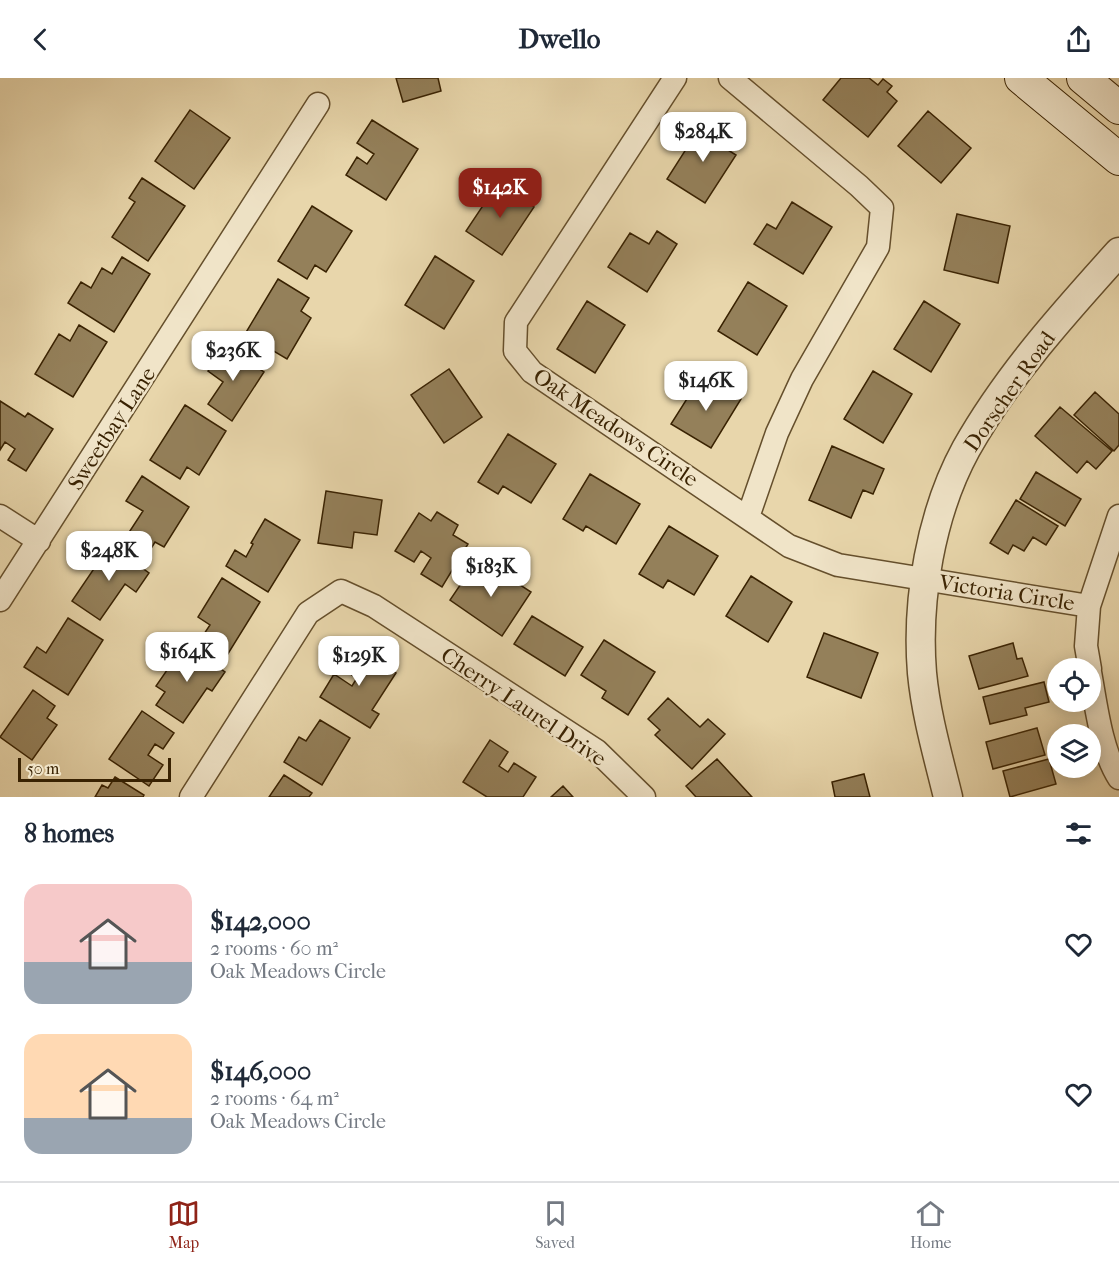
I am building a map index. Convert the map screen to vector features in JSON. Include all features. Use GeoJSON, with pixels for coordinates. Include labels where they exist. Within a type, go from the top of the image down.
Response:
{"type":"FeatureCollection","features":[{"type":"Feature","properties":{"kind":"main road"},"geometry":{"type":"LineString","coordinates":[[1021,78],[1119,159]]}},
{"type":"Feature","properties":{"kind":"main road"},"geometry":{"type":"LineString","coordinates":[[1083,78],[1119,108]]}},
{"type":"Feature","properties":{"kind":"street","name":"Oak Meadows Circle"},"geometry":{"type":"LineString","coordinates":[[675,78],[516,322],[515,351],[532,372],[789,546],[838,565],[925,579]]}},
{"type":"Feature","properties":{"kind":"street"},"geometry":{"type":"LineString","coordinates":[[730,78],[882,207],[878,247],[802,379],[777,433],[748,517]]}},
{"type":"Feature","properties":{"kind":"street","name":"Sweetbay Lane"},"geometry":{"type":"LineString","coordinates":[[0,600],[318,104]]}},
{"type":"Feature","properties":{"kind":"street","name":"Dorscher Road"},"geometry":{"type":"LineString","coordinates":[[948,797],[926,706],[920,631],[925,579],[939,516],[966,450],[1019,369],[1073,303],[1119,252]]}},
{"type":"Feature","properties":{"kind":"street"},"geometry":{"type":"LineString","coordinates":[[0,516],[39,541]]}},
{"type":"Feature","properties":{"kind":"street","name":"Victoria Circle"},"geometry":{"type":"LineString","coordinates":[[1088,658],[1086,646],[1089,606],[1119,516]]}},
{"type":"Feature","properties":{"kind":"street","name":"Victoria Circle"},"geometry":{"type":"LineString","coordinates":[[925,579],[1089,606]]}},
{"type":"Feature","properties":{"kind":"street","name":"Cherry Laurel Drive"},"geometry":{"type":"LineString","coordinates":[[191,797],[308,613],[341,591],[374,606],[597,751],[644,797]]}},
{"type":"Feature","properties":{"kind":"street","name":"Victoria Circle"},"geometry":{"type":"LineString","coordinates":[[1098,712],[1110,765],[1119,778]]}},
{"type":"Feature","properties":{"kind":"building"},"geometry":{"type":"Polygon","coordinates":[[[396,78],[438,78],[441,91],[403,102],[396,78]]]}},
{"type":"Feature","properties":{"kind":"building"},"geometry":{"type":"Polygon","coordinates":[[[841,78],[869,78],[878,85],[883,79],[892,86],[887,92],[897,101],[868,137],[823,100],[841,78]]]}},
{"type":"Feature","properties":{"kind":"building"},"geometry":{"type":"Polygon","coordinates":[[[190,110],[230,138],[194,189],[155,161],[190,110]]]}},
{"type":"Feature","properties":{"kind":"building"},"geometry":{"type":"Polygon","coordinates":[[[928,111],[971,148],[941,183],[898,146],[928,111]]]}},
{"type":"Feature","properties":{"kind":"building"},"geometry":{"type":"Polygon","coordinates":[[[372,120],[418,149],[386,200],[346,175],[357,157],[367,164],[374,154],[357,143],[372,120]]]}},
{"type":"Feature","properties":{"kind":"building"},"geometry":{"type":"Polygon","coordinates":[[[704,121],[726,136],[720,145],[736,155],[705,203],[667,179],[704,121]]]}},
{"type":"Feature","properties":{"kind":"building"},"geometry":{"type":"Polygon","coordinates":[[[142,178],[185,206],[148,261],[112,237],[135,202],[129,198],[142,178]]]}},
{"type":"Feature","properties":{"kind":"building"},"geometry":{"type":"Polygon","coordinates":[[[498,183],[534,207],[502,255],[466,231],[498,183]]]}},
{"type":"Feature","properties":{"kind":"building"},"geometry":{"type":"Polygon","coordinates":[[[792,202],[832,227],[803,274],[754,244],[767,224],[776,229],[792,202]]]}},
{"type":"Feature","properties":{"kind":"building"},"geometry":{"type":"Polygon","coordinates":[[[312,206],[352,231],[326,272],[315,265],[307,279],[278,261],[312,206]]]}},
{"type":"Feature","properties":{"kind":"building"},"geometry":{"type":"Polygon","coordinates":[[[957,214],[1010,226],[998,283],[944,270],[957,214]]]}},
{"type":"Feature","properties":{"kind":"building"},"geometry":{"type":"Polygon","coordinates":[[[657,231],[677,244],[647,292],[608,267],[630,233],[649,244],[657,231]]]}},
{"type":"Feature","properties":{"kind":"building"},"geometry":{"type":"Polygon","coordinates":[[[435,256],[474,281],[444,329],[405,305],[435,256]]]}},
{"type":"Feature","properties":{"kind":"building"},"geometry":{"type":"Polygon","coordinates":[[[122,257],[150,274],[114,332],[68,303],[81,282],[91,288],[102,268],[112,274],[122,257]]]}},
{"type":"Feature","properties":{"kind":"building"},"geometry":{"type":"Polygon","coordinates":[[[278,279],[309,298],[301,311],[311,318],[287,359],[245,334],[278,279]]]}},
{"type":"Feature","properties":{"kind":"building"},"geometry":{"type":"Polygon","coordinates":[[[748,282],[787,306],[757,355],[718,331],[748,282]]]}},
{"type":"Feature","properties":{"kind":"building"},"geometry":{"type":"Polygon","coordinates":[[[587,301],[625,325],[595,373],[557,349],[587,301]]]}},
{"type":"Feature","properties":{"kind":"building"},"geometry":{"type":"Polygon","coordinates":[[[924,301],[960,324],[931,372],[894,349],[924,301]]]}},
{"type":"Feature","properties":{"kind":"building"},"geometry":{"type":"Polygon","coordinates":[[[79,325],[107,342],[73,397],[35,374],[59,334],[70,341],[79,325]]]}},
{"type":"Feature","properties":{"kind":"building"},"geometry":{"type":"Polygon","coordinates":[[[225,346],[264,372],[232,421],[208,404],[223,382],[208,371],[225,346]]]}},
{"type":"Feature","properties":{"kind":"building"},"geometry":{"type":"Polygon","coordinates":[[[449,369],[482,417],[444,443],[411,395],[449,369]]]}},
{"type":"Feature","properties":{"kind":"building"},"geometry":{"type":"Polygon","coordinates":[[[873,371],[912,394],[883,443],[844,419],[873,371]]]}},
{"type":"Feature","properties":{"kind":"building"},"geometry":{"type":"Polygon","coordinates":[[[702,375],[741,399],[711,448],[671,424],[702,375]]]}},
{"type":"Feature","properties":{"kind":"building"},"geometry":{"type":"Polygon","coordinates":[[[1095,392],[1119,414],[1119,445],[1114,451],[1074,415],[1095,392]]]}},
{"type":"Feature","properties":{"kind":"building"},"geometry":{"type":"Polygon","coordinates":[[[0,401],[25,417],[28,413],[53,429],[26,471],[8,460],[15,449],[5,442],[0,450],[0,401]]]}},
{"type":"Feature","properties":{"kind":"building"},"geometry":{"type":"Polygon","coordinates":[[[185,405],[226,431],[199,475],[187,467],[180,479],[150,460],[185,405]]]}},
{"type":"Feature","properties":{"kind":"building"},"geometry":{"type":"Polygon","coordinates":[[[1060,407],[1112,451],[1096,469],[1087,461],[1077,473],[1035,436],[1060,407]]]}},
{"type":"Feature","properties":{"kind":"building"},"geometry":{"type":"Polygon","coordinates":[[[508,434],[556,464],[531,503],[503,486],[498,494],[478,482],[508,434]]]}},
{"type":"Feature","properties":{"kind":"building"},"geometry":{"type":"Polygon","coordinates":[[[832,446],[884,469],[873,494],[863,490],[851,518],[809,500],[832,446]]]}},
{"type":"Feature","properties":{"kind":"building"},"geometry":{"type":"Polygon","coordinates":[[[1036,472],[1081,499],[1065,526],[1020,499],[1036,472]]]}},
{"type":"Feature","properties":{"kind":"building"},"geometry":{"type":"Polygon","coordinates":[[[590,474],[640,504],[616,544],[586,526],[583,531],[563,519],[590,474]]]}},
{"type":"Feature","properties":{"kind":"building"},"geometry":{"type":"Polygon","coordinates":[[[142,476],[189,507],[164,547],[155,542],[147,555],[124,540],[143,511],[126,501],[142,476]]]}},
{"type":"Feature","properties":{"kind":"building"},"geometry":{"type":"Polygon","coordinates":[[[326,491],[382,500],[377,535],[354,532],[352,548],[318,543],[326,491]]]}},
{"type":"Feature","properties":{"kind":"building"},"geometry":{"type":"Polygon","coordinates":[[[1016,500],[1058,526],[1046,545],[1033,537],[1024,551],[1013,545],[1008,554],[990,543],[1016,500]]]}},
{"type":"Feature","properties":{"kind":"building"},"geometry":{"type":"Polygon","coordinates":[[[437,512],[458,525],[453,535],[468,544],[442,587],[421,574],[431,558],[421,551],[414,562],[395,551],[419,513],[431,521],[437,512]]]}},
{"type":"Feature","properties":{"kind":"building"},"geometry":{"type":"Polygon","coordinates":[[[265,519],[300,540],[268,592],[226,566],[235,550],[246,557],[265,519]]]}},
{"type":"Feature","properties":{"kind":"building"},"geometry":{"type":"Polygon","coordinates":[[[669,526],[718,556],[694,595],[668,580],[663,588],[639,574],[669,526]]]}},
{"type":"Feature","properties":{"kind":"building"},"geometry":{"type":"Polygon","coordinates":[[[110,545],[149,573],[136,592],[125,584],[100,620],[72,601],[110,545]]]}},
{"type":"Feature","properties":{"kind":"building"},"geometry":{"type":"Polygon","coordinates":[[[489,565],[531,592],[502,636],[450,600],[473,566],[484,573],[489,565]]]}},
{"type":"Feature","properties":{"kind":"building"},"geometry":{"type":"Polygon","coordinates":[[[751,576],[792,602],[768,642],[726,616],[751,576]]]}},
{"type":"Feature","properties":{"kind":"building"},"geometry":{"type":"Polygon","coordinates":[[[222,578],[260,602],[226,657],[200,640],[210,625],[198,617],[222,578]]]}},
{"type":"Feature","properties":{"kind":"building"},"geometry":{"type":"Polygon","coordinates":[[[532,616],[583,647],[565,676],[514,644],[532,616]]]}},
{"type":"Feature","properties":{"kind":"building"},"geometry":{"type":"Polygon","coordinates":[[[68,618],[103,640],[68,695],[24,667],[37,647],[46,653],[68,618]]]}},
{"type":"Feature","properties":{"kind":"building"},"geometry":{"type":"Polygon","coordinates":[[[824,633],[878,653],[861,698],[807,677],[824,633]]]}},
{"type":"Feature","properties":{"kind":"building"},"geometry":{"type":"Polygon","coordinates":[[[604,640],[655,672],[628,715],[602,698],[606,691],[581,675],[604,640]]]}},
{"type":"Feature","properties":{"kind":"building"},"geometry":{"type":"Polygon","coordinates":[[[1013,643],[1017,659],[1022,658],[1028,676],[979,689],[969,656],[1013,643]]]}},
{"type":"Feature","properties":{"kind":"building"},"geometry":{"type":"Polygon","coordinates":[[[185,644],[225,672],[212,691],[207,688],[183,723],[156,705],[165,692],[156,686],[185,644]]]}},
{"type":"Feature","properties":{"kind":"building"},"geometry":{"type":"Polygon","coordinates":[[[352,645],[396,673],[372,710],[379,714],[370,728],[320,697],[334,674],[352,686],[357,678],[339,667],[352,645]]]}},
{"type":"Feature","properties":{"kind":"building"},"geometry":{"type":"Polygon","coordinates":[[[1044,682],[1047,702],[1025,708],[1027,715],[990,724],[983,697],[1044,682]]]}},
{"type":"Feature","properties":{"kind":"building"},"geometry":{"type":"Polygon","coordinates":[[[33,690],[55,706],[47,718],[57,725],[32,760],[0,737],[33,690]]]}},
{"type":"Feature","properties":{"kind":"building"},"geometry":{"type":"Polygon","coordinates":[[[668,698],[700,727],[708,719],[725,734],[692,769],[655,735],[660,730],[648,719],[668,698]]]}},
{"type":"Feature","properties":{"kind":"building"},"geometry":{"type":"Polygon","coordinates":[[[142,711],[174,733],[163,749],[155,744],[148,755],[163,765],[149,786],[109,759],[142,711]]]}},
{"type":"Feature","properties":{"kind":"building"},"geometry":{"type":"Polygon","coordinates":[[[320,720],[350,738],[322,785],[284,762],[299,737],[306,741],[320,720]]]}},
{"type":"Feature","properties":{"kind":"building"},"geometry":{"type":"Polygon","coordinates":[[[1037,728],[1045,755],[993,769],[986,742],[1037,728]]]}},
{"type":"Feature","properties":{"kind":"building"},"geometry":{"type":"Polygon","coordinates":[[[490,740],[508,752],[499,766],[508,772],[514,763],[536,777],[523,797],[487,797],[463,782],[490,740]]]}},
{"type":"Feature","properties":{"kind":"building"},"geometry":{"type":"Polygon","coordinates":[[[717,759],[752,797],[696,797],[686,786],[717,759]]]}},
{"type":"Feature","properties":{"kind":"building"},"geometry":{"type":"Polygon","coordinates":[[[1047,760],[1047,778],[1054,778],[1056,784],[1010,797],[1003,771],[1047,760]]]}},
{"type":"Feature","properties":{"kind":"building"},"geometry":{"type":"Polygon","coordinates":[[[864,774],[870,797],[835,797],[832,782],[864,774]]]}},
{"type":"Feature","properties":{"kind":"building"},"geometry":{"type":"Polygon","coordinates":[[[284,775],[312,793],[309,797],[269,797],[284,775]]]}},
{"type":"Feature","properties":{"kind":"building"},"geometry":{"type":"Polygon","coordinates":[[[115,777],[144,795],[143,797],[95,797],[102,785],[108,788],[115,777]]]}},
{"type":"Feature","properties":{"kind":"building"},"geometry":{"type":"Polygon","coordinates":[[[563,786],[573,797],[551,797],[563,786]]]}}]}
